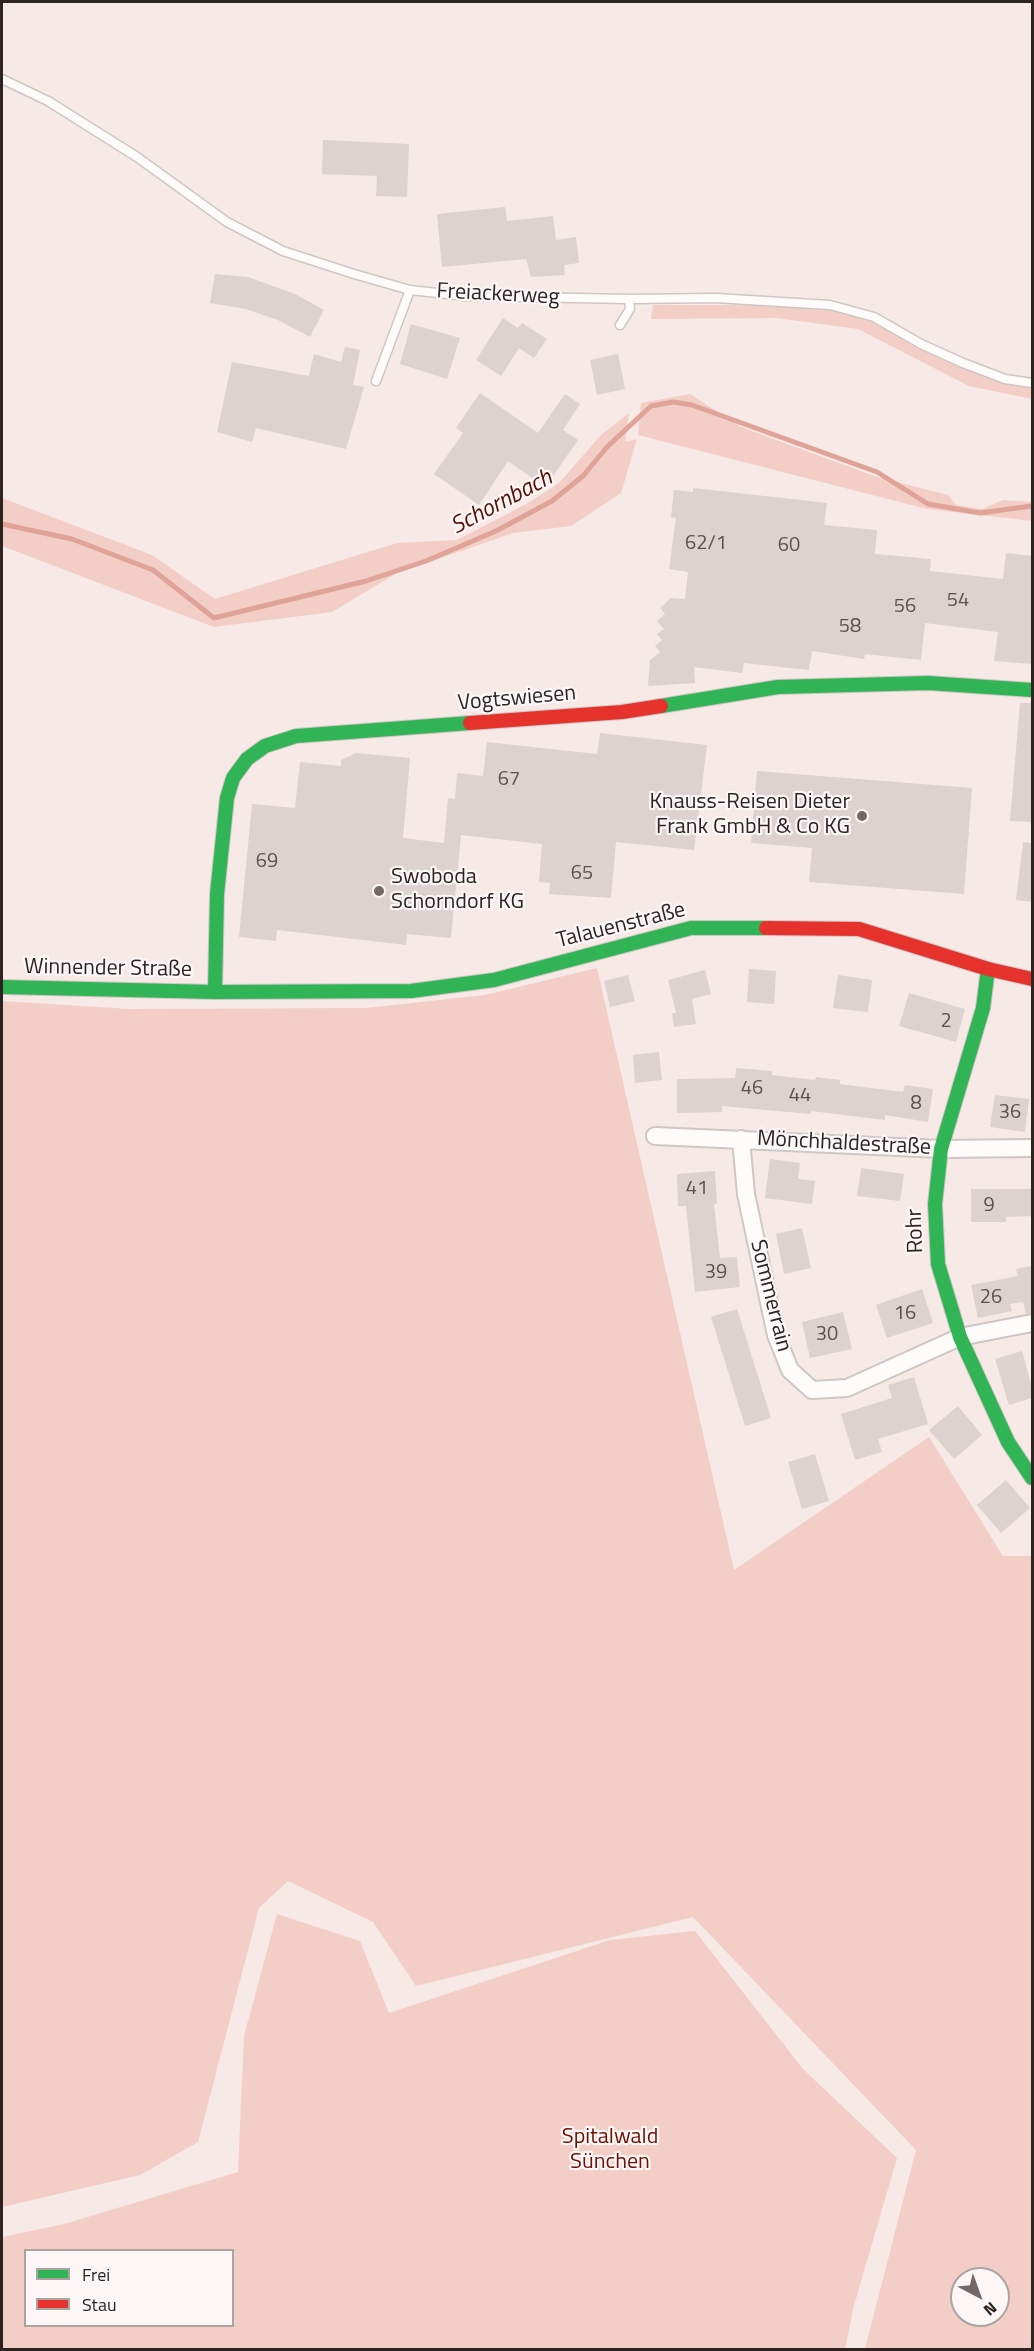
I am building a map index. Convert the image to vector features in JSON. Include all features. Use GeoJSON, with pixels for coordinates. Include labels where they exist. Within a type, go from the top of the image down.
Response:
{"type":"FeatureCollection","features":[{"type":"Feature","properties":{"kind":"street","name":"Vogtswiesen"},"geometry":{"type":"LineString","coordinates":[[214,992],[218,894],[227,798],[233,778],[247,759],[265,746],[296,736],[622,712],[778,687],[928,683],[1032,690]]}},
{"type":"Feature","properties":{"kind":"street","name":"Talauenstraße"},"geometry":{"type":"LineString","coordinates":[[214,992],[411,991],[494,980],[692,928],[859,929],[988,969],[1032,979]]}},
{"type":"Feature","properties":{"kind":"street","name":"Rohr"},"geometry":{"type":"LineString","coordinates":[[988,969],[983,1008],[941,1149],[935,1204],[938,1264],[960,1337],[1008,1442],[1032,1479]]}},
{"type":"Feature","properties":{"kind":"street","name":"Winnender Straße"},"geometry":{"type":"LineString","coordinates":[[2,987],[214,992]]}},
{"type":"Feature","properties":{"kind":"street","name":"Mönchhaldestraße"},"geometry":{"type":"LineString","coordinates":[[655,1136],[941,1149],[1032,1148]]}},
{"type":"Feature","properties":{"kind":"street","name":"Sommerrain"},"geometry":{"type":"LineString","coordinates":[[741,1139],[746,1194],[776,1335],[790,1370],[812,1390],[847,1388],[960,1337],[1032,1323]]}},
{"type":"Feature","properties":{"kind":"lane","name":"Freiackerweg"},"geometry":{"type":"LineString","coordinates":[[2,79],[48,101],[137,157],[227,222],[283,251],[354,274],[410,290],[465,296],[736,299],[830,305],[874,317],[921,344],[963,363],[1005,379],[1032,383]]}},
{"type":"Feature","properties":{"kind":"lane"},"geometry":{"type":"LineString","coordinates":[[376,381],[410,290]]}},
{"type":"Feature","properties":{"kind":"lane"},"geometry":{"type":"LineString","coordinates":[[620,326],[630,309],[629,299]]}},
{"type":"Feature","properties":{"kind":"green space"},"geometry":{"type":"Polygon","coordinates":[[[653,305],[782,305],[835,309],[876,322],[986,377],[1032,387],[1032,399],[969,386],[858,329],[777,318],[651,319],[653,305]]]}},
{"type":"Feature","properties":{"kind":"green space"},"geometry":{"type":"Polygon","coordinates":[[[690,394],[741,427],[877,477],[948,495],[956,505],[982,509],[1003,500],[1032,502],[1032,521],[927,509],[638,435],[641,403],[690,394]]]}},
{"type":"Feature","properties":{"kind":"green space"},"geometry":{"type":"Polygon","coordinates":[[[629,413],[625,442],[637,439],[621,493],[571,526],[513,533],[397,573],[332,612],[214,627],[2,546],[2,498],[152,555],[215,599],[397,543],[457,540],[530,502],[559,483],[601,435],[629,413]]]}},
{"type":"Feature","properties":{"kind":"green space"},"geometry":{"type":"Polygon","coordinates":[[[597,968],[734,1570],[929,1437],[1003,1556],[1032,1556],[1032,2349],[865,2349],[916,2150],[693,1917],[416,1986],[373,1922],[288,1881],[259,1908],[198,2142],[140,2175],[2,2207],[2,1001],[130,1009],[366,1008],[485,995],[597,968]]]}},
{"type":"Feature","properties":{"kind":"green space","name":"Spitalwald Sünchen"},"geometry":{"type":"Polygon","coordinates":[[[277,1914],[360,1941],[389,2013],[610,1940],[695,1931],[803,2069],[897,2158],[853,2309],[845,2349],[2,2349],[2,2237],[64,2224],[238,2172],[244,2036],[277,1914]]]}},
{"type":"Feature","properties":{"kind":"building"},"geometry":{"type":"Polygon","coordinates":[[[323,140],[409,144],[407,197],[376,196],[377,176],[322,174],[323,140]]]}},
{"type":"Feature","properties":{"kind":"building"},"geometry":{"type":"Polygon","coordinates":[[[505,207],[507,221],[553,216],[556,240],[576,237],[579,263],[564,265],[565,275],[531,277],[526,259],[442,267],[437,214],[505,207]]]}},
{"type":"Feature","properties":{"kind":"building"},"geometry":{"type":"Polygon","coordinates":[[[215,274],[248,277],[295,294],[324,310],[310,337],[278,320],[246,309],[210,303],[215,274]]]}},
{"type":"Feature","properties":{"kind":"building"},"geometry":{"type":"Polygon","coordinates":[[[503,318],[518,328],[522,323],[547,339],[534,358],[519,348],[501,376],[476,360],[503,318]]]}},
{"type":"Feature","properties":{"kind":"building"},"geometry":{"type":"Polygon","coordinates":[[[411,324],[460,338],[447,379],[400,364],[411,324]]]}},
{"type":"Feature","properties":{"kind":"building"},"geometry":{"type":"Polygon","coordinates":[[[345,347],[360,350],[353,385],[364,387],[346,449],[256,428],[252,442],[217,432],[232,362],[309,376],[314,354],[341,362],[345,347]]]}},
{"type":"Feature","properties":{"kind":"building"},"geometry":{"type":"Polygon","coordinates":[[[618,354],[625,389],[597,395],[590,360],[618,354]]]}},
{"type":"Feature","properties":{"kind":"building"},"geometry":{"type":"Polygon","coordinates":[[[480,393],[538,433],[565,394],[580,404],[563,430],[578,440],[553,476],[543,469],[535,480],[508,461],[479,505],[434,474],[463,433],[456,428],[480,393]]]}},
{"type":"Feature","properties":{"kind":"building"},"geometry":{"type":"Polygon","coordinates":[[[693,488],[827,503],[824,525],[877,530],[875,554],[931,559],[930,571],[1003,579],[1006,553],[1032,556],[1032,664],[994,661],[998,632],[925,623],[921,660],[865,654],[864,659],[812,651],[809,670],[744,663],[742,673],[694,667],[695,683],[648,686],[650,660],[660,652],[655,646],[662,640],[657,634],[664,629],[657,621],[665,614],[660,608],[671,598],[685,599],[688,572],[669,569],[676,518],[671,517],[674,490],[693,492],[693,488]]]}},
{"type":"Feature","properties":{"kind":"building"},"geometry":{"type":"Polygon","coordinates":[[[1020,703],[1032,703],[1032,822],[1010,821],[1020,703]]]}},
{"type":"Feature","properties":{"kind":"building"},"geometry":{"type":"Polygon","coordinates":[[[600,733],[707,745],[694,850],[616,842],[611,898],[549,894],[550,883],[539,882],[542,844],[461,835],[451,938],[407,934],[406,945],[277,930],[276,941],[239,937],[252,804],[295,808],[300,762],[341,766],[341,760],[356,753],[410,758],[403,838],[444,843],[448,798],[455,799],[457,773],[483,776],[487,742],[597,754],[600,733]]]}},
{"type":"Feature","properties":{"kind":"building","name":"Knauss-Reisen Dieter Frank GmbH & Co KG"},"geometry":{"type":"Polygon","coordinates":[[[757,771],[972,788],[964,894],[809,882],[812,848],[751,843],[757,771]]]}},
{"type":"Feature","properties":{"kind":"building"},"geometry":{"type":"Polygon","coordinates":[[[1023,842],[1032,843],[1032,902],[1016,900],[1023,842]]]}},
{"type":"Feature","properties":{"kind":"building"},"geometry":{"type":"Polygon","coordinates":[[[749,969],[776,971],[774,1004],[747,1002],[749,969]]]}},
{"type":"Feature","properties":{"kind":"building"},"geometry":{"type":"Polygon","coordinates":[[[705,970],[711,994],[692,999],[696,1024],[674,1027],[672,1013],[676,1013],[668,980],[705,970]]]}},
{"type":"Feature","properties":{"kind":"building"},"geometry":{"type":"Polygon","coordinates":[[[628,975],[635,1001],[610,1007],[604,981],[628,975]]]}},
{"type":"Feature","properties":{"kind":"building"},"geometry":{"type":"Polygon","coordinates":[[[838,975],[872,980],[868,1012],[833,1008],[838,975]]]}},
{"type":"Feature","properties":{"kind":"building"},"geometry":{"type":"Polygon","coordinates":[[[909,993],[965,1009],[956,1042],[899,1026],[909,993]]]}},
{"type":"Feature","properties":{"kind":"building"},"geometry":{"type":"Polygon","coordinates":[[[659,1052],[662,1080],[635,1083],[633,1055],[659,1052]]]}},
{"type":"Feature","properties":{"kind":"building"},"geometry":{"type":"Polygon","coordinates":[[[736,1068],[772,1071],[772,1075],[815,1080],[816,1077],[840,1080],[840,1084],[903,1092],[905,1085],[933,1089],[928,1122],[885,1115],[885,1120],[811,1111],[810,1114],[722,1106],[722,1112],[677,1113],[677,1079],[735,1078],[736,1068]]]}},
{"type":"Feature","properties":{"kind":"building"},"geometry":{"type":"Polygon","coordinates":[[[995,1095],[1029,1099],[1025,1132],[990,1127],[995,1095]]]}},
{"type":"Feature","properties":{"kind":"building"},"geometry":{"type":"Polygon","coordinates":[[[770,1159],[800,1163],[798,1179],[815,1181],[812,1204],[765,1198],[770,1159]]]}},
{"type":"Feature","properties":{"kind":"building"},"geometry":{"type":"Polygon","coordinates":[[[861,1168],[904,1174],[900,1201],[857,1196],[861,1168]]]}},
{"type":"Feature","properties":{"kind":"building"},"geometry":{"type":"Polygon","coordinates":[[[715,1171],[717,1204],[714,1204],[720,1258],[737,1257],[740,1287],[695,1292],[686,1206],[678,1206],[677,1174],[715,1171]]]}},
{"type":"Feature","properties":{"kind":"building"},"geometry":{"type":"Polygon","coordinates":[[[971,1189],[1032,1189],[1032,1216],[1006,1217],[1006,1222],[971,1222],[971,1189]]]}},
{"type":"Feature","properties":{"kind":"building"},"geometry":{"type":"Polygon","coordinates":[[[802,1228],[811,1268],[784,1274],[776,1234],[802,1228]]]}},
{"type":"Feature","properties":{"kind":"building"},"geometry":{"type":"Polygon","coordinates":[[[1032,1266],[1032,1313],[1026,1314],[1023,1302],[1010,1304],[1012,1311],[978,1318],[971,1285],[1018,1276],[1016,1269],[1032,1266]]]}},
{"type":"Feature","properties":{"kind":"building"},"geometry":{"type":"Polygon","coordinates":[[[922,1289],[933,1323],[887,1338],[876,1305],[922,1289]]]}},
{"type":"Feature","properties":{"kind":"building"},"geometry":{"type":"Polygon","coordinates":[[[737,1309],[771,1418],[745,1426],[711,1317],[737,1309]]]}},
{"type":"Feature","properties":{"kind":"building"},"geometry":{"type":"Polygon","coordinates":[[[843,1312],[852,1349],[810,1358],[802,1322],[843,1312]]]}},
{"type":"Feature","properties":{"kind":"building"},"geometry":{"type":"Polygon","coordinates":[[[1022,1351],[1032,1387],[1032,1398],[1009,1405],[995,1359],[1022,1351]]]}},
{"type":"Feature","properties":{"kind":"building"},"geometry":{"type":"Polygon","coordinates":[[[914,1377],[928,1424],[878,1439],[882,1452],[855,1460],[841,1414],[892,1398],[888,1385],[914,1377]]]}},
{"type":"Feature","properties":{"kind":"building"},"geometry":{"type":"Polygon","coordinates":[[[958,1406],[982,1435],[954,1459],[929,1430],[958,1406]]]}},
{"type":"Feature","properties":{"kind":"building"},"geometry":{"type":"Polygon","coordinates":[[[815,1454],[829,1501],[802,1509],[788,1462],[815,1454]]]}},
{"type":"Feature","properties":{"kind":"building"},"geometry":{"type":"Polygon","coordinates":[[[1006,1480],[1030,1508],[1001,1533],[977,1505],[1006,1480]]]}},
{"type":"Feature","properties":{"kind":"waterway","name":"Schornbach"},"geometry":{"type":"LineString","coordinates":[[2,524],[72,539],[153,570],[214,618],[366,581],[426,561],[496,531],[552,501],[583,476],[607,447],[651,406],[673,402],[692,405],[877,472],[928,504],[980,513],[1032,506]]}},
{"type":"Feature","properties":{"kind":"traffic: fast"},"geometry":{"type":"LineString","coordinates":[[661,706],[778,687],[928,683],[1032,690]]}},
{"type":"Feature","properties":{"kind":"traffic: fast"},"geometry":{"type":"LineString","coordinates":[[215,992],[217,894],[227,798],[233,778],[247,759],[265,746],[296,736],[470,723]]}},
{"type":"Feature","properties":{"kind":"traffic: fast"},"geometry":{"type":"LineString","coordinates":[[2,987],[215,992],[411,991],[494,980],[691,928],[766,928]]}},
{"type":"Feature","properties":{"kind":"traffic: fast"},"geometry":{"type":"LineString","coordinates":[[988,969],[983,1008],[941,1149],[935,1204],[938,1264],[960,1337],[1008,1442],[1032,1478]]}},
{"type":"Feature","properties":{"kind":"traffic: jam"},"geometry":{"type":"LineString","coordinates":[[470,723],[622,712],[661,706]]}},
{"type":"Feature","properties":{"kind":"traffic: jam"},"geometry":{"type":"LineString","coordinates":[[766,928],[859,929],[988,969],[1032,979]]}},
{"type":"Feature","properties":{"kind":"place","name":"Knauss-Reisen Dieter Frank GmbH & Co KG"},"geometry":{"type":"Point","coordinates":[862,816]}},
{"type":"Feature","properties":{"kind":"place","name":"Swoboda Schorndorf KG"},"geometry":{"type":"Point","coordinates":[379,891]}}]}
